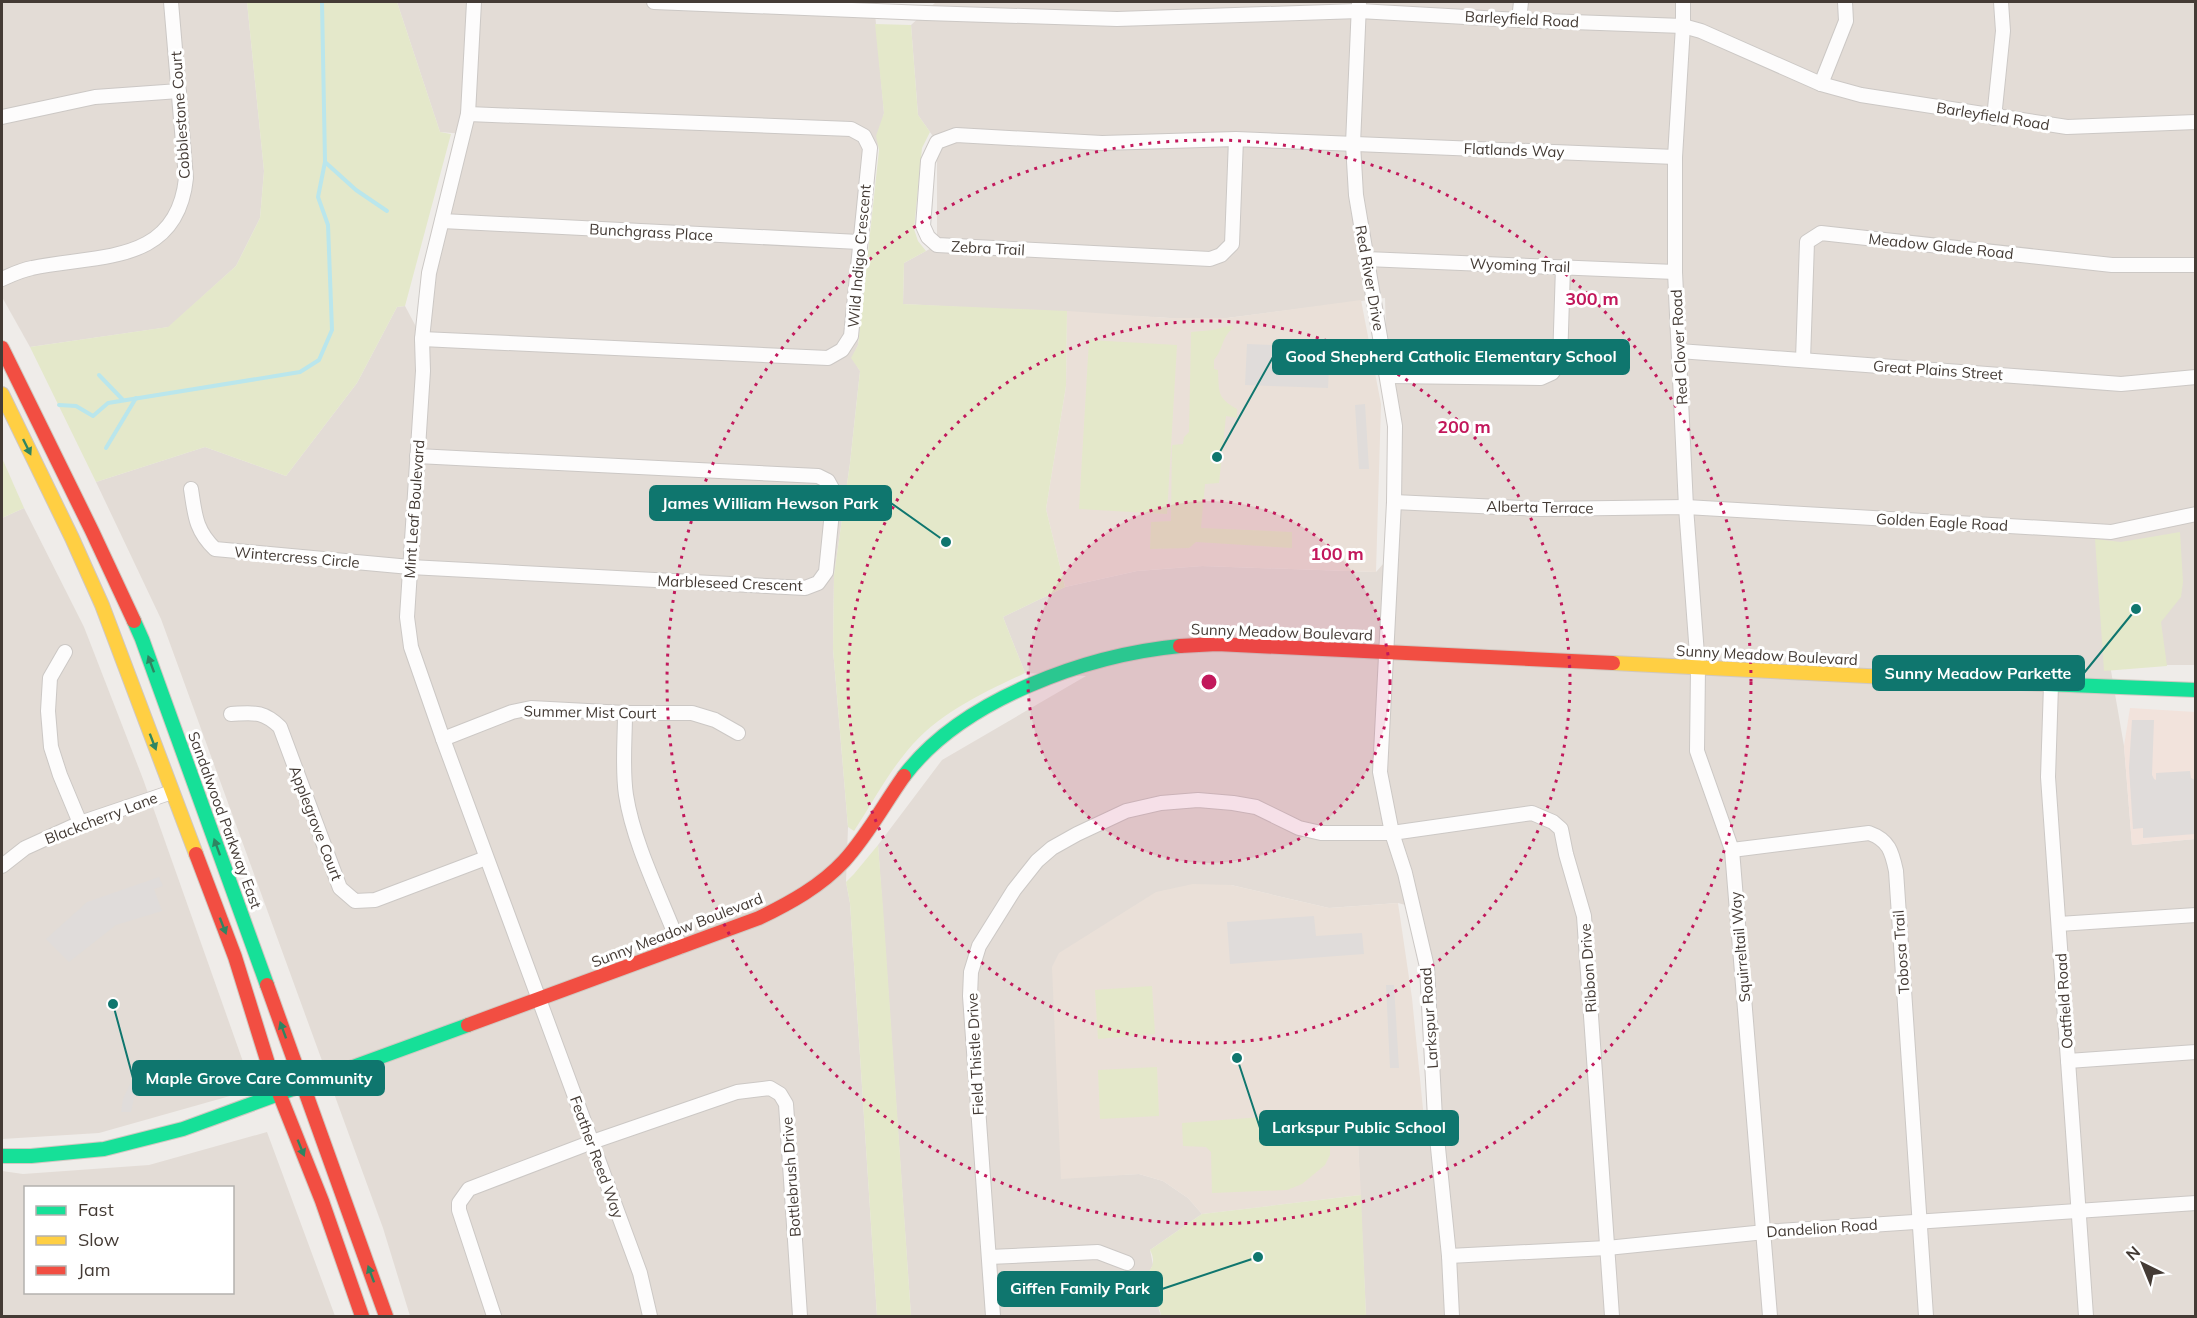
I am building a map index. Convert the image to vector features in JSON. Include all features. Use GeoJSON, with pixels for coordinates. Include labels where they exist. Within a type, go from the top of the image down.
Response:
{"type":"FeatureCollection","features":[{"type":"Feature","properties":{"kind":"street","name":"Cobblestone Court"},"geometry":{"type":"LineString","coordinates":[[2,279],[30,268],[128,253],[152,242],[166,229],[181,205],[186,178],[171,2]]}},
{"type":"Feature","properties":{"kind":"street","name":"Mint Leaf Boulevard"},"geometry":{"type":"LineString","coordinates":[[474,2],[468,114],[429,273],[422,339],[423,371],[408,617],[410,641],[443,739],[538,999]]}},
{"type":"Feature","properties":{"kind":"street","name":"Barleyfield Road"},"geometry":{"type":"LineString","coordinates":[[654,2],[926,8],[1117,19],[1359,6],[1520,20],[1683,26],[1701,31],[1821,84],[1861,95],[1994,118],[2067,127],[2196,122]]}},
{"type":"Feature","properties":{"kind":"street"},"geometry":{"type":"LineString","coordinates":[[1520,20],[1521,2]]}},
{"type":"Feature","properties":{"kind":"street","name":"Red Clover Road"},"geometry":{"type":"LineString","coordinates":[[1683,2],[1675,157],[1675,272],[1686,507],[1698,668]]}},
{"type":"Feature","properties":{"kind":"street"},"geometry":{"type":"LineString","coordinates":[[1821,84],[1846,21],[1845,2]]}},
{"type":"Feature","properties":{"kind":"street"},"geometry":{"type":"LineString","coordinates":[[1994,118],[2003,31],[2001,2]]}},
{"type":"Feature","properties":{"kind":"street","name":"Red River Drive"},"geometry":{"type":"LineString","coordinates":[[1359,6],[1353,144],[1356,195],[1395,426],[1394,502],[1385,652]]}},
{"type":"Feature","properties":{"kind":"street"},"geometry":{"type":"LineString","coordinates":[[2,117],[96,98],[178,91]]}},
{"type":"Feature","properties":{"kind":"street","name":"Wild Indigo Crescent"},"geometry":{"type":"LineString","coordinates":[[422,339],[828,358],[842,350],[851,336],[870,148],[864,136],[851,129],[468,114]]}},
{"type":"Feature","properties":{"kind":"street","name":"Zebra Trail"},"geometry":{"type":"LineString","coordinates":[[1236,140],[1232,244],[1221,255],[1210,259],[937,245],[928,237],[923,226],[928,161],[937,142],[956,135],[1102,142],[1236,140],[1353,144]]}},
{"type":"Feature","properties":{"kind":"street","name":"Flatlands Way"},"geometry":{"type":"LineString","coordinates":[[1353,144],[1675,157]]}},
{"type":"Feature","properties":{"kind":"street","name":"Bunchgrass Place"},"geometry":{"type":"LineString","coordinates":[[442,221],[859,242]]}},
{"type":"Feature","properties":{"kind":"street","name":"Meadow Glade Road"},"geometry":{"type":"LineString","coordinates":[[1803,360],[1807,242],[1821,233],[2112,266],[2196,265]]}},
{"type":"Feature","properties":{"kind":"street","name":"Wyoming Trail"},"geometry":{"type":"LineString","coordinates":[[1366,259],[1675,272]]}},
{"type":"Feature","properties":{"kind":"street"},"geometry":{"type":"LineString","coordinates":[[1388,376],[1540,378],[1552,373],[1560,362],[1563,267]]}},
{"type":"Feature","properties":{"kind":"street","name":"Sandalwood Parkway East"},"geometry":{"type":"LineString","coordinates":[[2,348],[142,639],[386,1317]]}},
{"type":"Feature","properties":{"kind":"street","name":"Great Plains Street"},"geometry":{"type":"LineString","coordinates":[[1679,351],[2121,384],[2196,377]]}},
{"type":"Feature","properties":{"kind":"street"},"geometry":{"type":"LineString","coordinates":[[2,394],[102,605],[235,957],[279,1094],[322,1201],[362,1317]]}},
{"type":"Feature","properties":{"kind":"street","name":"Marbleseed Crescent"},"geometry":{"type":"LineString","coordinates":[[410,567],[805,588],[818,584],[826,572],[834,492],[828,481],[818,476],[417,456]]}},
{"type":"Feature","properties":{"kind":"street","name":"Wintercress Circle"},"geometry":{"type":"LineString","coordinates":[[190,489],[197,525],[204,539],[215,549],[410,567]]}},
{"type":"Feature","properties":{"kind":"street","name":"Alberta Terrace"},"geometry":{"type":"LineString","coordinates":[[1394,502],[1540,509],[1686,507]]}},
{"type":"Feature","properties":{"kind":"street","name":"Golden Eagle Road"},"geometry":{"type":"LineString","coordinates":[[1686,507],[2111,532],[2196,514]]}},
{"type":"Feature","properties":{"kind":"street","name":"Sunny Meadow Boulevard"},"geometry":{"type":"LineString","coordinates":[[2,1156],[31,1156],[104,1149],[183,1129],[759,918],[804,893],[849,856],[906,774],[938,740],[977,713],[1063,672],[1111,655],[1162,646],[1190,644],[2196,690]]}},
{"type":"Feature","properties":{"kind":"street"},"geometry":{"type":"LineString","coordinates":[[65,652],[50,678],[48,711],[51,747],[80,823]]}},
{"type":"Feature","properties":{"kind":"street","name":"Larkspur Road"},"geometry":{"type":"LineString","coordinates":[[1385,652],[1380,772],[1392,833],[1405,873],[1427,967],[1435,1118],[1449,1256],[1452,1317]]}},
{"type":"Feature","properties":{"kind":"street","name":"Squirreltail Way"},"geometry":{"type":"LineString","coordinates":[[1698,668],[1697,751],[1732,850],[1765,1232],[1770,1317]]}},
{"type":"Feature","properties":{"kind":"street","name":"Oatfield Road"},"geometry":{"type":"LineString","coordinates":[[2051,685],[2048,777],[2080,1211],[2085,1317]]}},
{"type":"Feature","properties":{"kind":"street","name":"Summer Mist Court"},"geometry":{"type":"LineString","coordinates":[[443,739],[512,712],[531,708],[625,713],[692,713],[715,720],[738,733]]}},
{"type":"Feature","properties":{"kind":"street","name":"Applegrove Court"},"geometry":{"type":"LineString","coordinates":[[231,714],[258,712],[270,718],[279,727],[340,888],[355,901],[375,900],[486,858]]}},
{"type":"Feature","properties":{"kind":"street"},"geometry":{"type":"LineString","coordinates":[[625,713],[626,794],[630,812],[638,841],[680,947]]}},
{"type":"Feature","properties":{"kind":"street","name":"Blackcherry Lane"},"geometry":{"type":"LineString","coordinates":[[2,866],[25,848],[80,823],[172,792]]}},
{"type":"Feature","properties":{"kind":"street","name":"Field Thistle Drive"},"geometry":{"type":"LineString","coordinates":[[993,1317],[970,996],[971,972],[979,945],[1014,890],[1037,861],[1052,848],[1077,834],[1126,812],[1161,803],[1198,800],[1256,807],[1299,828],[1321,833],[1392,833]]}},
{"type":"Feature","properties":{"kind":"street","name":"Ribbon Drive"},"geometry":{"type":"LineString","coordinates":[[1392,833],[1532,813],[1553,822],[1561,829],[1584,916],[1612,1317]]}},
{"type":"Feature","properties":{"kind":"street","name":"Tobosa Trail"},"geometry":{"type":"LineString","coordinates":[[1732,850],[1869,833],[1879,837],[1892,851],[1896,871],[1926,1317]]}},
{"type":"Feature","properties":{"kind":"street"},"geometry":{"type":"LineString","coordinates":[[2060,924],[2196,915]]}},
{"type":"Feature","properties":{"kind":"street","name":"Feather Reed Way"},"geometry":{"type":"LineString","coordinates":[[538,999],[640,1273],[650,1317]]}},
{"type":"Feature","properties":{"kind":"street"},"geometry":{"type":"LineString","coordinates":[[2068,1061],[2196,1052]]}},
{"type":"Feature","properties":{"kind":"street","name":"Bottlebrush Drive"},"geometry":{"type":"LineString","coordinates":[[494,1317],[459,1210],[459,1203],[469,1189],[592,1142],[737,1092],[770,1088],[780,1094],[786,1104],[788,1116],[800,1317]]}},
{"type":"Feature","properties":{"kind":"street","name":"Dandelion Road"},"geometry":{"type":"LineString","coordinates":[[1449,1256],[1607,1248],[1765,1232],[2196,1203]]}},
{"type":"Feature","properties":{"kind":"street"},"geometry":{"type":"LineString","coordinates":[[989,1257],[1098,1252],[1127,1263]]}},
{"type":"Feature","properties":{"kind":"shaded area"},"geometry":{"type":"Polygon","coordinates":[[[2,2],[247,2],[264,171],[260,218],[236,266],[169,327],[30,347],[2,297],[2,2]]]}},
{"type":"Feature","properties":{"kind":"shaded area"},"geometry":{"type":"Polygon","coordinates":[[[397,2],[874,2],[884,113],[859,242],[861,313],[858,345],[852,358],[860,371],[834,575],[833,649],[848,827],[846,882],[850,903],[877,1316],[410,1316],[383,1228],[161,619],[96,482],[205,447],[286,476],[357,383],[397,307],[405,306],[422,338],[464,134],[440,132],[397,2]]]}},
{"type":"Feature","properties":{"kind":"shaded area"},"geometry":{"type":"Polygon","coordinates":[[[936,2],[2195,2],[2195,665],[2110,665],[2124,746],[2132,845],[2195,839],[2195,1316],[1366,1316],[1357,1123],[1435,1118],[1427,967],[1413,907],[1398,903],[1329,908],[1231,885],[1061,1178],[1139,1174],[1163,1181],[1188,1198],[1202,1214],[1150,1250],[1153,1265],[1148,1274],[1161,1316],[911,1316],[878,845],[942,760],[1086,676],[1025,673],[1003,617],[1065,587],[1137,571],[1202,566],[1376,572],[1392,554],[1385,298],[1227,318],[1170,318],[903,304],[904,263],[937,245],[937,142],[918,115],[911,25],[936,2]]]}},
{"type":"Feature","properties":{"kind":"shaded area"},"geometry":{"type":"Polygon","coordinates":[[[1361,300],[1381,404],[1376,572],[1202,566],[1137,571],[1065,587],[1046,509],[1066,386],[1067,311],[1170,318],[1227,318],[1361,300]]]}},
{"type":"Feature","properties":{"kind":"shaded area"},"geometry":{"type":"Polygon","coordinates":[[[1247,344],[1330,347],[1328,388],[1245,385],[1247,344]]]}},
{"type":"Feature","properties":{"kind":"shaded area"},"geometry":{"type":"Polygon","coordinates":[[[1365,404],[1369,469],[1359,469],[1355,405],[1365,404]]]}},
{"type":"Feature","properties":{"kind":"shaded area"},"geometry":{"type":"Polygon","coordinates":[[[24,508],[84,627],[143,779],[247,1073],[237,1094],[99,1133],[2,1139],[2,518],[24,508]]]}},
{"type":"Feature","properties":{"kind":"shaded area"},"geometry":{"type":"Polygon","coordinates":[[[2130,708],[2195,712],[2195,839],[2132,845],[2124,746],[2130,708]]]}},
{"type":"Feature","properties":{"kind":"shaded area"},"geometry":{"type":"Polygon","coordinates":[[[2132,720],[2154,720],[2152,775],[2154,779],[2156,780],[2156,773],[2190,771],[2191,778],[2195,780],[2195,834],[2143,838],[2143,828],[2133,829],[2129,768],[2132,720]]]}},
{"type":"Feature","properties":{"kind":"shaded area"},"geometry":{"type":"Polygon","coordinates":[[[159,877],[163,886],[154,889],[162,911],[116,925],[69,962],[46,939],[87,902],[159,877]]]}},
{"type":"Feature","properties":{"kind":"shaded area"},"geometry":{"type":"Polygon","coordinates":[[[1193,884],[1231,885],[1329,908],[1398,903],[1412,998],[1424,1119],[1357,1123],[1361,1195],[1202,1214],[1188,1198],[1163,1181],[1139,1174],[1061,1179],[1052,967],[1059,953],[1156,892],[1193,884]]]}},
{"type":"Feature","properties":{"kind":"shaded area"},"geometry":{"type":"Polygon","coordinates":[[[1314,916],[1316,936],[1362,933],[1364,954],[1230,964],[1227,922],[1314,916]]]}},
{"type":"Feature","properties":{"kind":"shaded area"},"geometry":{"type":"Polygon","coordinates":[[[1386,985],[1394,985],[1399,1068],[1390,1068],[1386,985]]]}},
{"type":"Feature","properties":{"kind":"shaded area"},"geometry":{"type":"Polygon","coordinates":[[[180,1059],[181,1067],[140,1089],[134,1098],[131,1112],[121,1112],[123,1099],[129,1086],[138,1076],[149,1068],[180,1059]]]}},
{"type":"Feature","properties":{"kind":"shaded area"},"geometry":{"type":"Polygon","coordinates":[[[267,1132],[335,1316],[2,1316],[2,1171],[23,1174],[149,1165],[267,1132]]]}},
{"type":"Feature","properties":{"kind":"green space"},"geometry":{"type":"Polygon","coordinates":[[[247,2],[397,2],[440,132],[451,134],[405,306],[397,307],[357,383],[286,476],[205,447],[96,482],[30,347],[168,327],[236,266],[260,218],[264,171],[247,2]]]}},
{"type":"Feature","properties":{"kind":"green space"},"geometry":{"type":"Polygon","coordinates":[[[875,24],[911,25],[918,115],[930,132],[922,148],[914,229],[918,241],[926,251],[904,263],[903,304],[1067,311],[1066,386],[1046,509],[1065,587],[1003,617],[1025,673],[962,705],[919,738],[893,770],[854,831],[848,827],[833,649],[834,575],[860,371],[851,358],[858,345],[879,150],[876,136],[884,113],[875,24]]]}},
{"type":"Feature","properties":{"kind":"green space"},"geometry":{"type":"Polygon","coordinates":[[[1232,325],[1233,328],[1226,336],[1214,360],[1214,369],[1218,370],[1220,394],[1237,409],[1237,418],[1226,416],[1219,483],[1205,484],[1201,528],[1292,532],[1292,548],[1196,542],[1189,548],[1150,549],[1151,522],[1171,521],[1172,445],[1183,444],[1184,437],[1189,432],[1191,332],[1232,325]]]}},
{"type":"Feature","properties":{"kind":"green space"},"geometry":{"type":"Polygon","coordinates":[[[1089,340],[1177,345],[1167,514],[1079,509],[1089,340]]]}},
{"type":"Feature","properties":{"kind":"green space"},"geometry":{"type":"Polygon","coordinates":[[[2,458],[24,508],[2,518],[2,458]]]}},
{"type":"Feature","properties":{"kind":"green space"},"geometry":{"type":"Polygon","coordinates":[[[2180,532],[2183,582],[2181,597],[2161,622],[2167,666],[2104,671],[2095,539],[2121,542],[2180,532]]]}},
{"type":"Feature","properties":{"kind":"green space"},"geometry":{"type":"Polygon","coordinates":[[[878,845],[911,1316],[877,1316],[850,903],[846,882],[878,845]]]}},
{"type":"Feature","properties":{"kind":"green space"},"geometry":{"type":"Polygon","coordinates":[[[1152,986],[1155,1034],[1098,1039],[1095,990],[1152,986]]]}},
{"type":"Feature","properties":{"kind":"green space"},"geometry":{"type":"Polygon","coordinates":[[[1157,1067],[1159,1116],[1100,1119],[1098,1070],[1157,1067]]]}},
{"type":"Feature","properties":{"kind":"green space"},"geometry":{"type":"Polygon","coordinates":[[[1330,1112],[1330,1155],[1325,1165],[1302,1184],[1287,1190],[1212,1193],[1211,1152],[1206,1147],[1183,1146],[1182,1123],[1330,1112]]]}},
{"type":"Feature","properties":{"kind":"green space"},"geometry":{"type":"Polygon","coordinates":[[[1361,1195],[1366,1316],[1161,1316],[1143,1276],[1152,1265],[1153,1258],[1150,1250],[1202,1214],[1361,1195]]]}},
{"type":"Feature","properties":{"kind":"waterway"},"geometry":{"type":"LineString","coordinates":[[59,405],[76,406],[93,416],[108,403],[300,372],[319,360],[332,330],[328,225],[318,197],[325,162],[322,2]]}},
{"type":"Feature","properties":{"kind":"waterway"},"geometry":{"type":"LineString","coordinates":[[325,162],[356,190],[387,211]]}},
{"type":"Feature","properties":{"kind":"waterway"},"geometry":{"type":"LineString","coordinates":[[99,375],[123,400]]}},
{"type":"Feature","properties":{"kind":"waterway"},"geometry":{"type":"LineString","coordinates":[[106,448],[136,398]]}},
{"type":"Feature","properties":{"kind":"traffic: fast"},"geometry":{"type":"LineString","coordinates":[[134,621],[267,985]]}},
{"type":"Feature","properties":{"kind":"traffic: fast"},"geometry":{"type":"LineString","coordinates":[[904,776],[929,749],[959,724],[992,703],[1067,671],[1106,659],[1180,646]]}},
{"type":"Feature","properties":{"kind":"traffic: fast"},"geometry":{"type":"LineString","coordinates":[[1946,680],[2196,690]]}},
{"type":"Feature","properties":{"kind":"traffic: fast"},"geometry":{"type":"LineString","coordinates":[[2,1156],[31,1156],[104,1149],[183,1129],[468,1025]]}},
{"type":"Feature","properties":{"kind":"traffic: slow"},"geometry":{"type":"LineString","coordinates":[[2,394],[102,605],[196,854]]}},
{"type":"Feature","properties":{"kind":"traffic: slow"},"geometry":{"type":"LineString","coordinates":[[1613,663],[1946,680]]}},
{"type":"Feature","properties":{"kind":"traffic: jam"},"geometry":{"type":"LineString","coordinates":[[2,348],[134,621]]}},
{"type":"Feature","properties":{"kind":"traffic: jam"},"geometry":{"type":"LineString","coordinates":[[1180,646],[1217,644],[1613,663]]}},
{"type":"Feature","properties":{"kind":"traffic: jam"},"geometry":{"type":"LineString","coordinates":[[468,1025],[759,918],[793,900],[835,870],[853,851],[904,776]]}},
{"type":"Feature","properties":{"kind":"traffic: jam"},"geometry":{"type":"LineString","coordinates":[[196,854],[235,957],[271,1073],[322,1201],[362,1316]]}},
{"type":"Feature","properties":{"kind":"traffic: jam"},"geometry":{"type":"LineString","coordinates":[[267,985],[386,1316]]}},
{"type":"Feature","properties":{"kind":"place","name":"Good Shepherd Catholic Elementary School"},"geometry":{"type":"Point","coordinates":[1217,457]}},
{"type":"Feature","properties":{"kind":"place","name":"James William Hewson Park"},"geometry":{"type":"Point","coordinates":[946,542]}},
{"type":"Feature","properties":{"kind":"place","name":"Sunny Meadow Parkette"},"geometry":{"type":"Point","coordinates":[2136,609]}},
{"type":"Feature","properties":{"kind":"place","name":"Maple Grove Care Community"},"geometry":{"type":"Point","coordinates":[113,1004]}},
{"type":"Feature","properties":{"kind":"place","name":"Larkspur Public School"},"geometry":{"type":"Point","coordinates":[1237,1058]}},
{"type":"Feature","properties":{"kind":"place","name":"Giffen Family Park"},"geometry":{"type":"Point","coordinates":[1258,1257]}}]}
